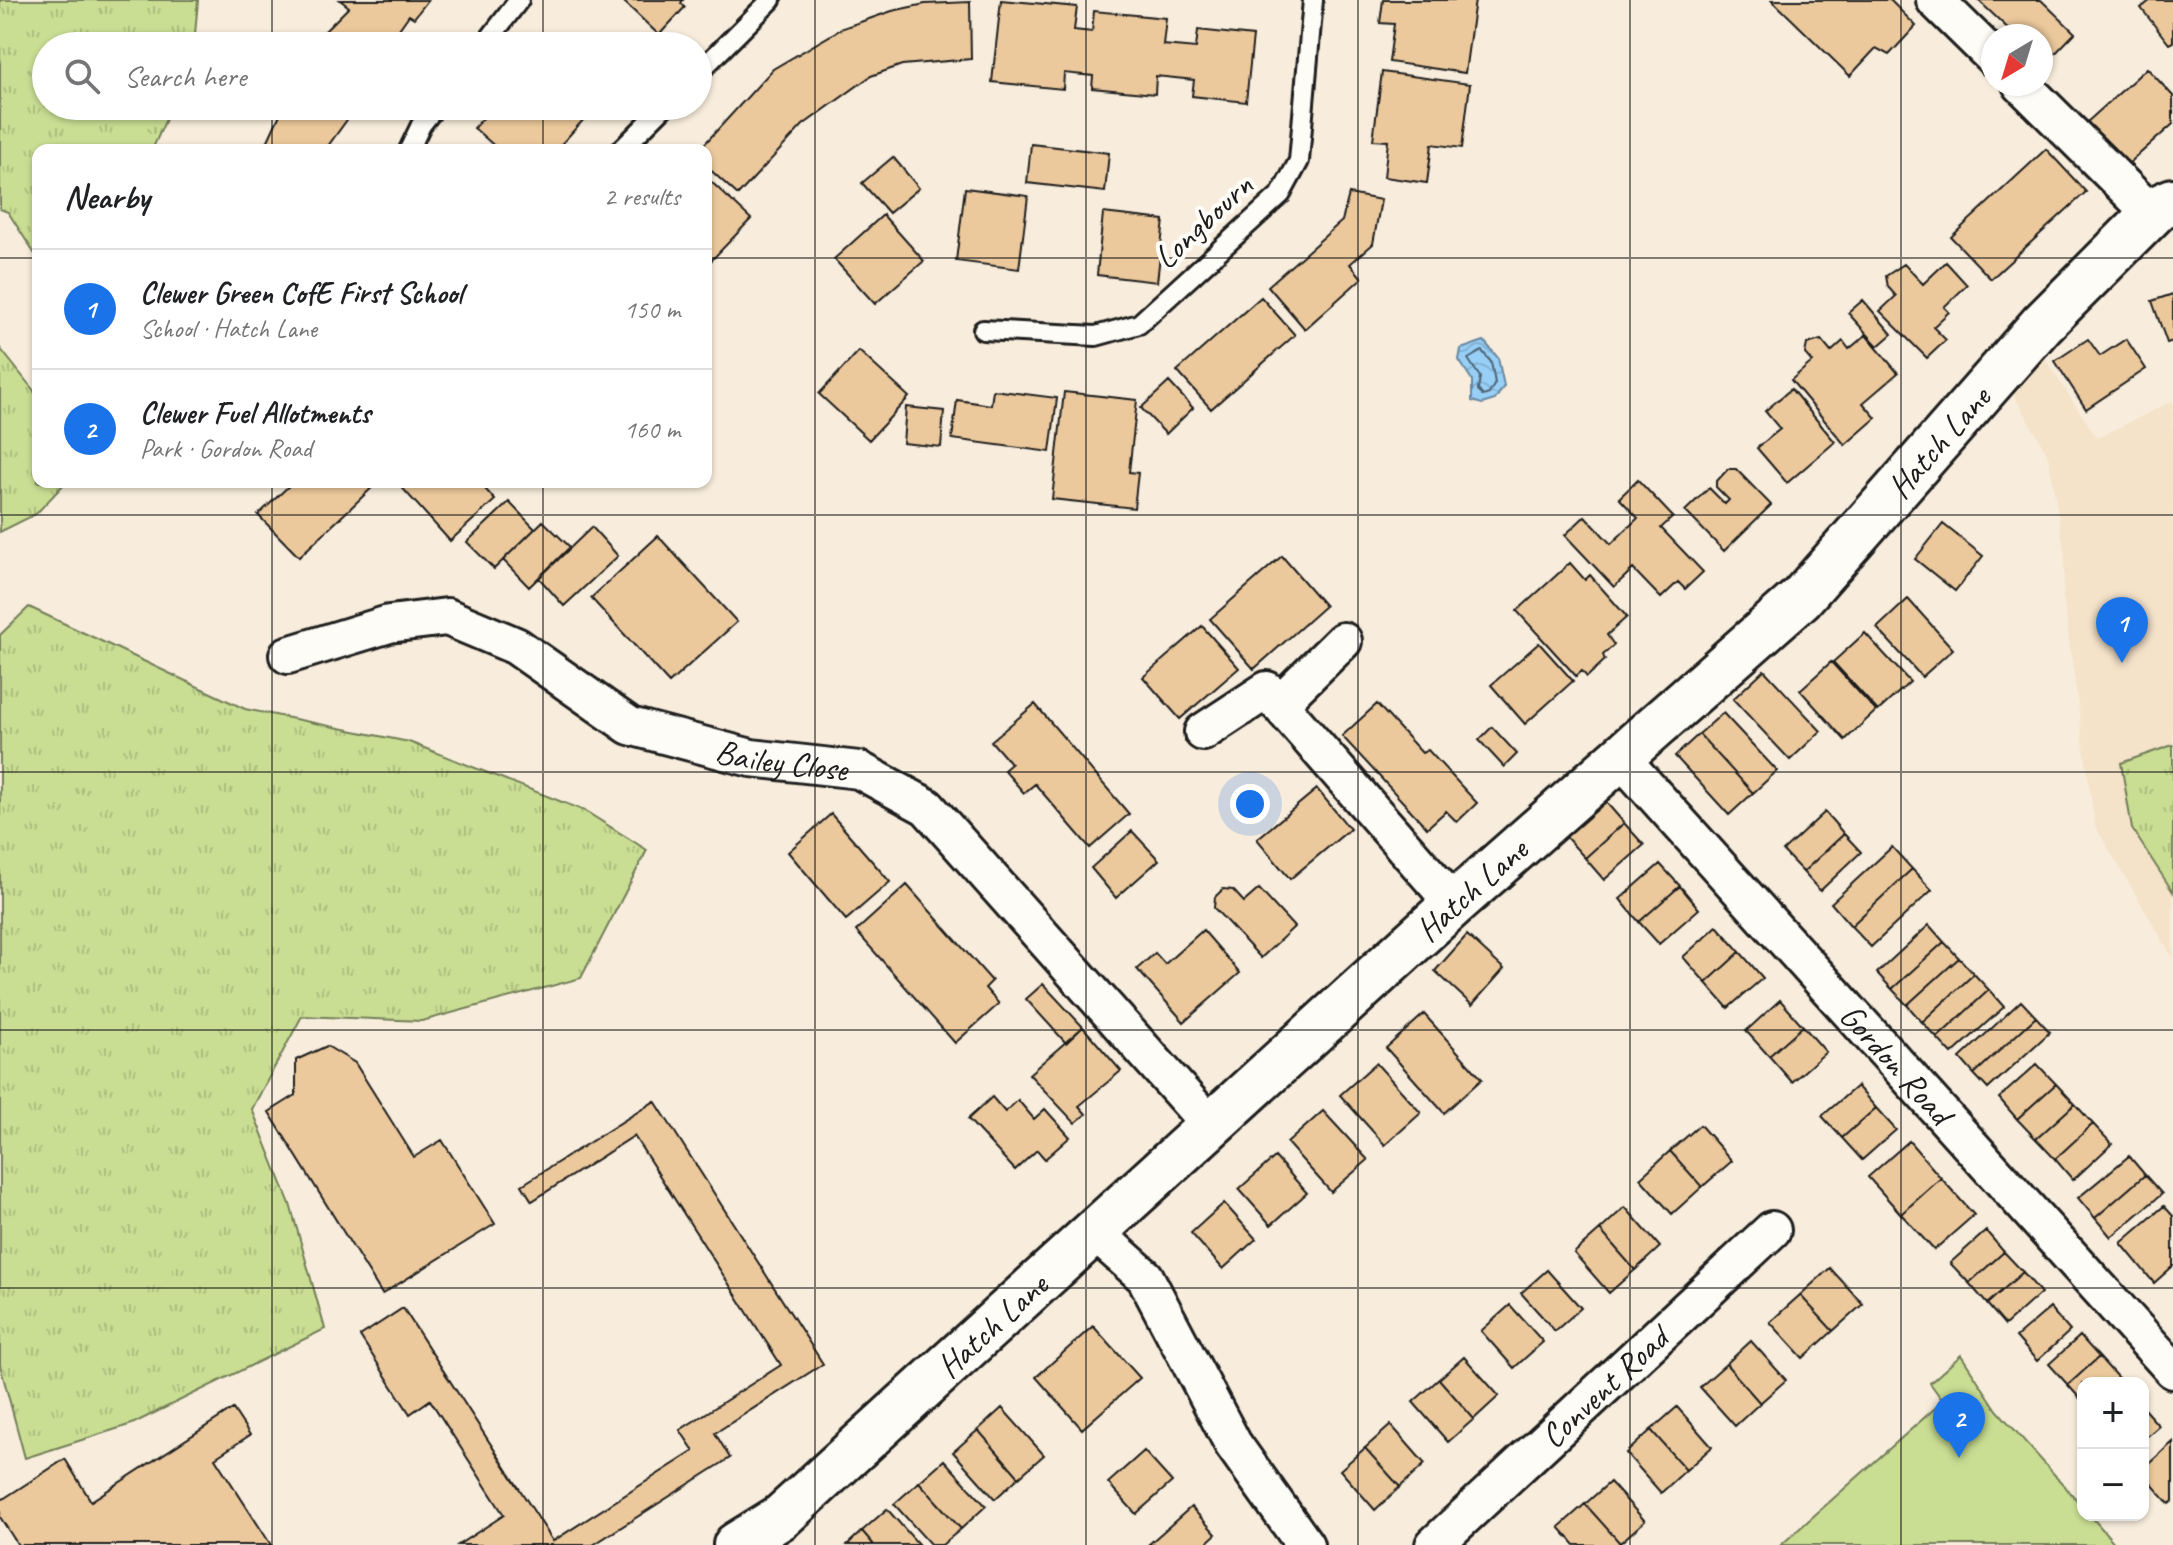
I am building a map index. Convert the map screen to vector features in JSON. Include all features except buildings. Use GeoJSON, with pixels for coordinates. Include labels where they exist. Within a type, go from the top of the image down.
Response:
{"type":"FeatureCollection","features":[{"type":"Feature","properties":{"kind":"street"},"geometry":{"type":"LineString","coordinates":[[1935,0],[1981,45]]}},
{"type":"Feature","properties":{"kind":"street"},"geometry":{"type":"LineString","coordinates":[[2035,96],[2163,207]]}},
{"type":"Feature","properties":{"kind":"street","name":"Hatch Lane"},"geometry":{"type":"LineString","coordinates":[[736,1545],[781,1517],[1092,1230],[1619,756],[1801,598],[2042,324],[2163,207]]}},
{"type":"Feature","properties":{"kind":"street","name":"Bailey Close"},"geometry":{"type":"LineString","coordinates":[[288,655],[389,624],[447,617],[516,646],[630,726],[751,758],[859,770],[927,807],[1211,1126]]}},
{"type":"Feature","properties":{"kind":"street"},"geometry":{"type":"LineString","coordinates":[[1203,732],[1273,697],[1343,641]]}},
{"type":"Feature","properties":{"kind":"street"},"geometry":{"type":"LineString","coordinates":[[1273,697],[1454,904]]}},
{"type":"Feature","properties":{"kind":"street","name":"Gordon Road"},"geometry":{"type":"LineString","coordinates":[[1619,756],[2173,1370]]}},
{"type":"Feature","properties":{"kind":"street"},"geometry":{"type":"LineString","coordinates":[[1092,1230],[1145,1277],[1233,1444],[1305,1545]]}},
{"type":"Feature","properties":{"kind":"street","name":"Convent Road"},"geometry":{"type":"LineString","coordinates":[[1434,1545],[1772,1230]]}},
{"type":"Feature","properties":{"kind":"lane"},"geometry":{"type":"LineString","coordinates":[[495,32],[519,0]]}},
{"type":"Feature","properties":{"kind":"lane"},"geometry":{"type":"LineString","coordinates":[[712,59],[771,0]]}},
{"type":"Feature","properties":{"kind":"lane","name":"Longbourn"},"geometry":{"type":"LineString","coordinates":[[983,330],[1096,336],[1139,324],[1281,194],[1299,161],[1313,0]]}},
{"type":"Feature","properties":{"kind":"lane"},"geometry":{"type":"LineString","coordinates":[[412,144],[425,120]]}},
{"type":"Feature","properties":{"kind":"lane"},"geometry":{"type":"LineString","coordinates":[[627,144],[651,120]]}},
{"type":"Feature","properties":{"kind":"shaded area"},"geometry":{"type":"Polygon","coordinates":[[[2042,354],[2097,438],[2173,401],[2173,958],[2095,826],[2063,596],[2065,555],[2048,455],[2005,379],[2042,354]]]}},
{"type":"Feature","properties":{"kind":"green space"},"geometry":{"type":"Polygon","coordinates":[[[0,0],[198,0],[195,32],[32,32],[32,120],[166,120],[155,144],[32,144],[32,250],[8,212],[0,209],[0,0]]]}},
{"type":"Feature","properties":{"kind":"green space"},"geometry":{"type":"Polygon","coordinates":[[[0,348],[32,388],[32,488],[60,488],[36,514],[0,532],[0,348]]]}},
{"type":"Feature","properties":{"kind":"green space"},"geometry":{"type":"Polygon","coordinates":[[[29,607],[245,709],[409,742],[585,811],[647,850],[581,978],[422,1021],[302,1016],[252,1109],[290,1204],[325,1329],[132,1424],[25,1458],[0,1365],[0,635],[29,607]]]}},
{"type":"Feature","properties":{"kind":"green space"},"geometry":{"type":"Polygon","coordinates":[[[2173,745],[2173,892],[2132,829],[2121,763],[2173,745]]]}},
{"type":"Feature","properties":{"kind":"green space"},"geometry":{"type":"Polygon","coordinates":[[[1961,1355],[1997,1410],[2077,1500],[2077,1521],[2095,1521],[2116,1545],[1781,1545],[1943,1401],[1930,1383],[1961,1355]]]}},
{"type":"Feature","properties":{"kind":"water"},"geometry":{"type":"Polygon","coordinates":[[[1484,341],[1498,358],[1504,386],[1495,400],[1482,404],[1472,401],[1472,380],[1459,360],[1461,349],[1484,341]]]}},
{"type":"Feature","properties":{"kind":"place","name":"Clewer Green CofE First School"},"geometry":{"type":"Point","coordinates":[2122,663]}},
{"type":"Feature","properties":{"kind":"place","name":"Clewer Fuel Allotments"},"geometry":{"type":"Point","coordinates":[1959,1458]}}]}
